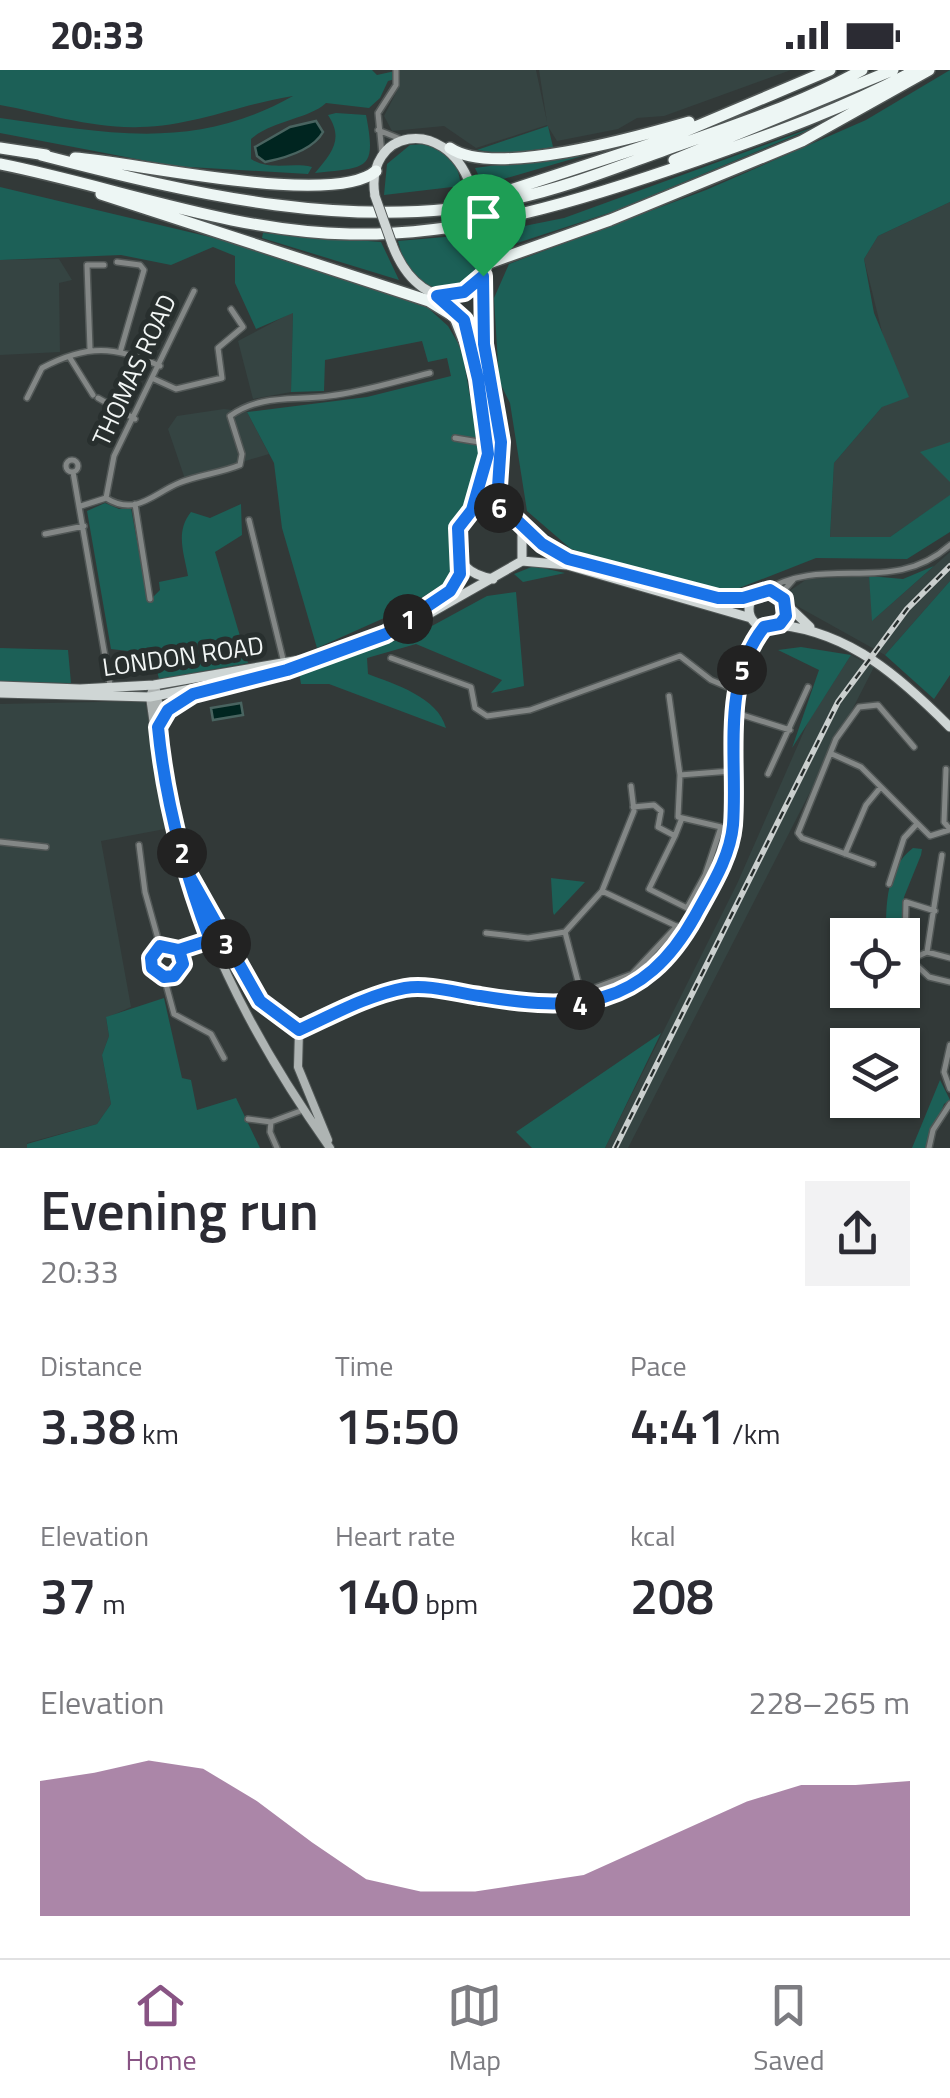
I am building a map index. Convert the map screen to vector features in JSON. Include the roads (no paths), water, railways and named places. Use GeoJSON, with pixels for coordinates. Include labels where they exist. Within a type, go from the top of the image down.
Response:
{"type":"FeatureCollection","features":[{"type":"Feature","properties":{"kind":"highway"},"geometry":{"type":"LineString","coordinates":[[458,206],[669,138],[830,70]]}},
{"type":"Feature","properties":{"kind":"highway"},"geometry":{"type":"LineString","coordinates":[[0,148],[244,201],[373,212],[458,206],[557,188],[750,119],[862,70]]}},
{"type":"Feature","properties":{"kind":"highway"},"geometry":{"type":"LineString","coordinates":[[519,215],[613,184],[893,70]]}},
{"type":"Feature","properties":{"kind":"highway"},"geometry":{"type":"LineString","coordinates":[[0,164],[192,211],[348,234],[406,232],[519,215],[582,199],[750,142],[846,104],[916,70]]}},
{"type":"Feature","properties":{"kind":"highway"},"geometry":{"type":"LineString","coordinates":[[489,263],[610,220],[802,140],[929,70]]}},
{"type":"Feature","properties":{"kind":"highway"},"geometry":{"type":"LineString","coordinates":[[450,148],[468,157],[493,160],[606,144],[693,121],[797,85]]}},
{"type":"Feature","properties":{"kind":"highway"},"geometry":{"type":"LineString","coordinates":[[41,155],[106,160],[218,179],[291,183],[350,182],[376,171]]}},
{"type":"Feature","properties":{"kind":"highway"},"geometry":{"type":"LineString","coordinates":[[26,169],[396,288],[440,306],[454,317],[476,368]]}},
{"type":"Feature","properties":{"kind":"highway"},"geometry":{"type":"LineString","coordinates":[[396,288],[432,295]]}},
{"type":"Feature","properties":{"kind":"main road"},"geometry":{"type":"LineString","coordinates":[[432,295],[464,292],[483,276],[489,263],[488,234],[470,184],[450,148],[430,139],[404,140],[382,157],[376,171],[375,196],[407,276],[464,320],[488,444],[472,510],[455,538],[460,563],[478,577],[494,580],[530,558],[567,565],[757,623],[815,630]]}},
{"type":"Feature","properties":{"kind":"main road"},"geometry":{"type":"LineString","coordinates":[[483,276],[484,344],[501,442],[498,487],[504,508],[542,544],[568,559],[718,598],[759,593],[786,602],[815,630],[878,662],[950,727]]}},
{"type":"Feature","properties":{"kind":"main road"},"geometry":{"type":"LineString","coordinates":[[472,510],[504,508]]}},
{"type":"Feature","properties":{"kind":"main road"},"geometry":{"type":"LineString","coordinates":[[522,523],[522,562]]}},
{"type":"Feature","properties":{"kind":"main road","name":"LONDON ROAD"},"geometry":{"type":"LineString","coordinates":[[386,634],[450,591],[460,563]]}},
{"type":"Feature","properties":{"kind":"main road","name":"LONDON ROAD"},"geometry":{"type":"LineString","coordinates":[[0,690],[154,692],[233,682],[386,634],[494,580]]}},
{"type":"Feature","properties":{"kind":"main road"},"geometry":{"type":"LineString","coordinates":[[757,623],[759,593]]}},
{"type":"Feature","properties":{"kind":"main road"},"geometry":{"type":"LineString","coordinates":[[780,624],[786,602]]}},
{"type":"Feature","properties":{"kind":"main road","name":"LONDON ROAD"},"geometry":{"type":"LineString","coordinates":[[154,692],[285,666]]}},
{"type":"Feature","properties":{"kind":"main road"},"geometry":{"type":"LineString","coordinates":[[159,723],[179,700],[233,682]]}},
{"type":"Feature","properties":{"kind":"main road"},"geometry":{"type":"LineString","coordinates":[[154,692],[166,796],[210,940],[262,1049],[331,1148]]}},
{"type":"Feature","properties":{"kind":"main road"},"geometry":{"type":"LineString","coordinates":[[189,875],[260,1001],[299,1030],[298,1067],[331,1148]]}},
{"type":"Feature","properties":{"kind":"street"},"geometry":{"type":"LineString","coordinates":[[382,157],[378,113],[396,85],[396,70]]}},
{"type":"Feature","properties":{"kind":"street"},"geometry":{"type":"LineString","coordinates":[[378,130],[404,140]]}},
{"type":"Feature","properties":{"kind":"street"},"geometry":{"type":"LineString","coordinates":[[117,262],[140,265],[144,270],[121,349]]}},
{"type":"Feature","properties":{"kind":"street"},"geometry":{"type":"LineString","coordinates":[[90,350],[86,265],[104,265]]}},
{"type":"Feature","properties":{"kind":"street","name":"THOMAS ROAD"},"geometry":{"type":"LineString","coordinates":[[106,498],[114,456],[194,291]]}},
{"type":"Feature","properties":{"kind":"street"},"geometry":{"type":"LineString","coordinates":[[154,380],[176,389],[222,378],[218,348],[243,327],[231,309]]}},
{"type":"Feature","properties":{"kind":"street"},"geometry":{"type":"LineString","coordinates":[[27,398],[42,368],[90,350],[121,349],[160,366]]}},
{"type":"Feature","properties":{"kind":"street"},"geometry":{"type":"LineString","coordinates":[[70,358],[95,396],[135,419]]}},
{"type":"Feature","properties":{"kind":"street"},"geometry":{"type":"LineString","coordinates":[[81,506],[106,498],[116,504],[135,504],[158,498],[177,483],[240,464],[242,454],[230,416],[258,400],[331,396],[430,373]]}},
{"type":"Feature","properties":{"kind":"street"},"geometry":{"type":"LineString","coordinates":[[455,438],[488,444]]}},
{"type":"Feature","properties":{"kind":"street"},"geometry":{"type":"LineString","coordinates":[[73,472],[113,693]]}},
{"type":"Feature","properties":{"kind":"street"},"geometry":{"type":"LineString","coordinates":[[135,504],[150,599]]}},
{"type":"Feature","properties":{"kind":"street"},"geometry":{"type":"LineString","coordinates":[[249,520],[285,666]]}},
{"type":"Feature","properties":{"kind":"street"},"geometry":{"type":"LineString","coordinates":[[45,534],[84,526]]}},
{"type":"Feature","properties":{"kind":"street"},"geometry":{"type":"LineString","coordinates":[[759,593],[804,574],[905,572],[926,564],[950,545]]}},
{"type":"Feature","properties":{"kind":"street"},"geometry":{"type":"LineString","coordinates":[[786,602],[787,584],[804,574]]}},
{"type":"Feature","properties":{"kind":"street"},"geometry":{"type":"LineString","coordinates":[[299,1030],[351,1006],[408,987],[540,1006],[582,1005],[648,976],[670,956],[687,931],[728,851],[733,826],[731,767],[737,691],[756,638],[757,623]]}},
{"type":"Feature","properties":{"kind":"street"},"geometry":{"type":"LineString","coordinates":[[391,658],[471,688],[476,708],[486,716],[530,710],[680,656],[711,680],[737,691]]}},
{"type":"Feature","properties":{"kind":"street"},"geometry":{"type":"LineString","coordinates":[[768,774],[808,687]]}},
{"type":"Feature","properties":{"kind":"street"},"geometry":{"type":"LineString","coordinates":[[669,696],[680,775],[680,817],[675,836],[649,888],[686,908],[705,875],[721,827],[680,817]]}},
{"type":"Feature","properties":{"kind":"street"},"geometry":{"type":"LineString","coordinates":[[873,864],[798,836],[849,716],[872,703],[914,747]]}},
{"type":"Feature","properties":{"kind":"street"},"geometry":{"type":"LineString","coordinates":[[736,713],[790,730]]}},
{"type":"Feature","properties":{"kind":"street"},"geometry":{"type":"LineString","coordinates":[[832,754],[861,767],[930,836],[950,830],[944,822],[946,768]]}},
{"type":"Feature","properties":{"kind":"street"},"geometry":{"type":"LineString","coordinates":[[680,775],[731,767]]}},
{"type":"Feature","properties":{"kind":"street"},"geometry":{"type":"LineString","coordinates":[[486,933],[528,938],[565,932],[602,891],[634,807],[631,786]]}},
{"type":"Feature","properties":{"kind":"street"},"geometry":{"type":"LineString","coordinates":[[846,854],[866,806],[880,788]]}},
{"type":"Feature","properties":{"kind":"street"},"geometry":{"type":"LineString","coordinates":[[634,807],[654,805],[661,812],[658,827],[675,836]]}},
{"type":"Feature","properties":{"kind":"street"},"geometry":{"type":"LineString","coordinates":[[889,884],[904,838],[916,825]]}},
{"type":"Feature","properties":{"kind":"street"},"geometry":{"type":"LineString","coordinates":[[0,842],[46,847]]}},
{"type":"Feature","properties":{"kind":"street"},"geometry":{"type":"LineString","coordinates":[[139,845],[145,892],[160,946],[150,963],[164,977],[174,1014],[211,1034],[224,1058]]}},
{"type":"Feature","properties":{"kind":"street"},"geometry":{"type":"LineString","coordinates":[[920,956],[926,952],[935,911],[942,855]]}},
{"type":"Feature","properties":{"kind":"street"},"geometry":{"type":"LineString","coordinates":[[602,891],[687,931]]}},
{"type":"Feature","properties":{"kind":"street"},"geometry":{"type":"LineString","coordinates":[[906,918],[906,902],[935,911]]}},
{"type":"Feature","properties":{"kind":"street"},"geometry":{"type":"LineString","coordinates":[[565,932],[582,993],[632,974],[677,926]]}},
{"type":"Feature","properties":{"kind":"street"},"geometry":{"type":"LineString","coordinates":[[160,946],[179,950],[210,940]]}},
{"type":"Feature","properties":{"kind":"street"},"geometry":{"type":"LineString","coordinates":[[164,977],[181,969],[179,950]]}},
{"type":"Feature","properties":{"kind":"street"},"geometry":{"type":"LineString","coordinates":[[926,952],[950,958]]}},
{"type":"Feature","properties":{"kind":"street"},"geometry":{"type":"LineString","coordinates":[[920,969],[929,977],[950,982]]}},
{"type":"Feature","properties":{"kind":"street"},"geometry":{"type":"LineString","coordinates":[[950,1045],[944,1072],[950,1090]]}},
{"type":"Feature","properties":{"kind":"street"},"geometry":{"type":"LineString","coordinates":[[929,1148],[933,1130],[950,1104]]}},
{"type":"Feature","properties":{"kind":"street"},"geometry":{"type":"LineString","coordinates":[[271,1122],[303,1110]]}},
{"type":"Feature","properties":{"kind":"street"},"geometry":{"type":"LineString","coordinates":[[248,1119],[260,1114],[271,1122]]}},
{"type":"Feature","properties":{"kind":"street"},"geometry":{"type":"LineString","coordinates":[[271,1122],[270,1132],[278,1148]]}},
{"type":"Feature","properties":{"kind":"railway"},"geometry":{"type":"LineString","coordinates":[[615,1148],[838,702],[907,609],[950,566]]}}]}
